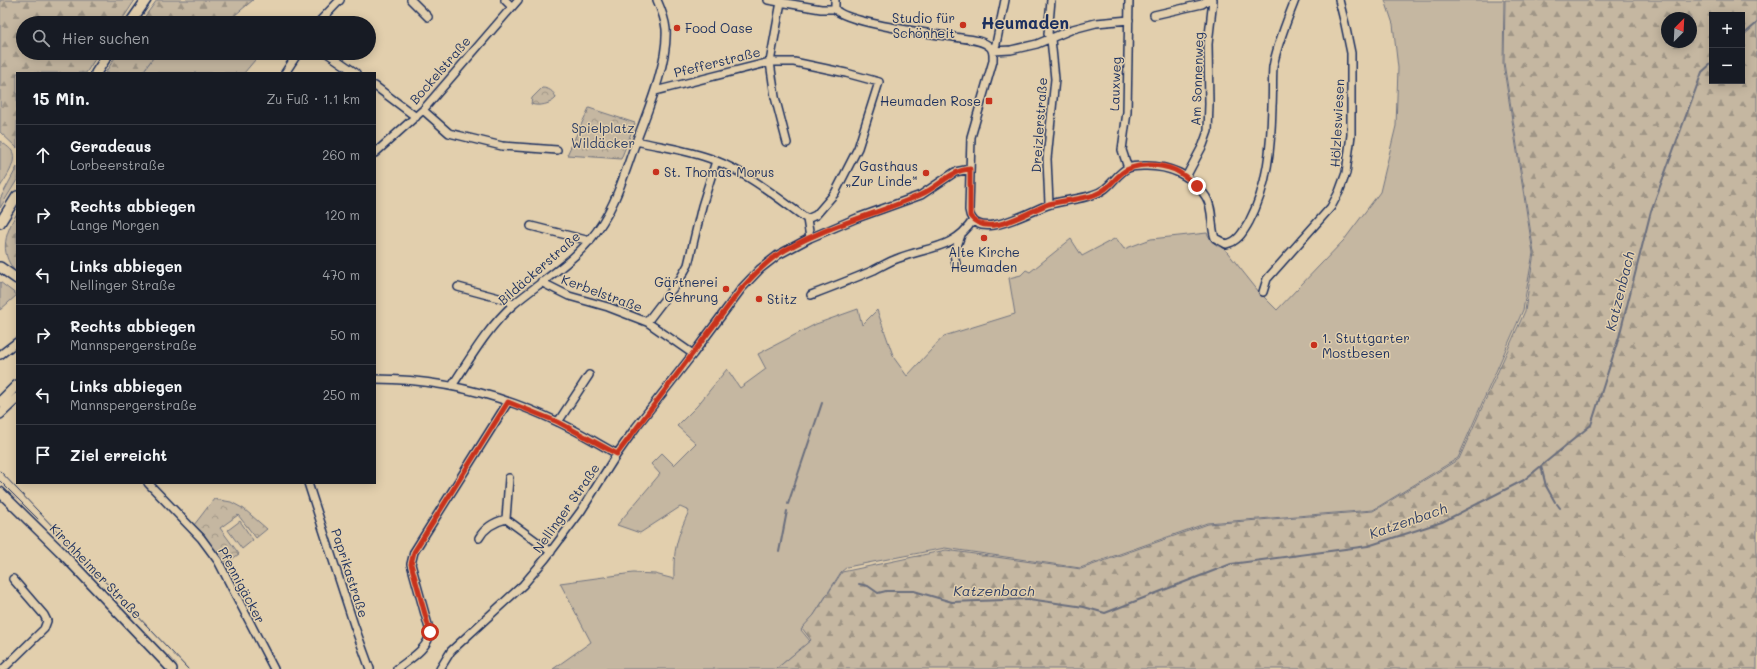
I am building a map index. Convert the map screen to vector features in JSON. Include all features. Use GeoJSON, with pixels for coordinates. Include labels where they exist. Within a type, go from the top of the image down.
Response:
{"type":"FeatureCollection","features":[{"type":"Feature","properties":{"kind":"main road"},"geometry":{"type":"LineString","coordinates":[[135,16],[146,0]]}},
{"type":"Feature","properties":{"kind":"main road"},"geometry":{"type":"LineString","coordinates":[[97,72],[104,60]]}},
{"type":"Feature","properties":{"kind":"main road"},"geometry":{"type":"LineString","coordinates":[[0,223],[16,198]]}},
{"type":"Feature","properties":{"kind":"main road"},"geometry":{"type":"LineString","coordinates":[[0,267],[16,278]]}},
{"type":"Feature","properties":{"kind":"main road"},"geometry":{"type":"LineString","coordinates":[[1,409],[16,387]]}},
{"type":"Feature","properties":{"kind":"main road"},"geometry":{"type":"LineString","coordinates":[[1,409],[16,399]]}},
{"type":"Feature","properties":{"kind":"main road","name":"Kirchheimer Straße"},"geometry":{"type":"LineString","coordinates":[[0,492],[55,546],[172,669]]}},
{"type":"Feature","properties":{"kind":"street"},"geometry":{"type":"LineString","coordinates":[[325,16],[340,0]]}},
{"type":"Feature","properties":{"kind":"street"},"geometry":{"type":"LineString","coordinates":[[412,0],[428,17]]}},
{"type":"Feature","properties":{"kind":"street"},"geometry":{"type":"LineString","coordinates":[[505,0],[512,7]]}},
{"type":"Feature","properties":{"kind":"street","name":"Bockelstraße"},"geometry":{"type":"LineString","coordinates":[[376,152],[423,110],[518,0]]}},
{"type":"Feature","properties":{"kind":"street","name":"Bildäckerstraße"},"geometry":{"type":"LineString","coordinates":[[452,386],[490,329],[513,305],[561,268],[590,240],[606,218],[620,189],[655,91],[664,48],[666,30],[663,13],[657,0]]}},
{"type":"Feature","properties":{"kind":"street"},"geometry":{"type":"LineString","coordinates":[[768,0],[822,9],[835,9],[844,15],[878,24],[976,40],[985,43],[993,51],[1012,50],[1051,39],[1073,29],[1096,23],[1128,20]]}},
{"type":"Feature","properties":{"kind":"street"},"geometry":{"type":"LineString","coordinates":[[835,0],[835,9]]}},
{"type":"Feature","properties":{"kind":"street"},"geometry":{"type":"LineString","coordinates":[[1005,0],[996,44],[993,51],[990,76],[972,137],[969,210],[970,216],[973,220],[983,225],[994,226],[1048,204],[1093,195],[1107,188],[1121,173],[1128,168],[1161,167],[1174,170],[1186,177],[1206,197],[1211,210],[1212,230],[1215,238],[1226,244],[1232,243],[1238,239],[1251,218],[1264,183],[1271,142],[1273,67],[1280,41],[1295,0]]}},
{"type":"Feature","properties":{"kind":"street","name":"Dreizlerstraße"},"geometry":{"type":"LineString","coordinates":[[1048,204],[1047,160],[1055,78],[1051,39],[1048,34],[1051,0]]}},
{"type":"Feature","properties":{"kind":"street","name":"Lauxweg"},"geometry":{"type":"LineString","coordinates":[[1128,168],[1122,150],[1127,112],[1129,0]]}},
{"type":"Feature","properties":{"kind":"street"},"geometry":{"type":"LineString","coordinates":[[1154,15],[1202,4],[1208,0]]}},
{"type":"Feature","properties":{"kind":"street","name":"Am Sonnenweg"},"geometry":{"type":"LineString","coordinates":[[1186,177],[1203,145],[1208,131],[1208,44],[1214,0]]}},
{"type":"Feature","properties":{"kind":"street","name":"Hölzleswiesen"},"geometry":{"type":"LineString","coordinates":[[1263,292],[1267,279],[1331,207],[1339,192],[1346,173],[1351,135],[1351,53],[1339,0]]}},
{"type":"Feature","properties":{"kind":"street"},"geometry":{"type":"LineString","coordinates":[[781,2],[770,62],[775,97],[787,143]]}},
{"type":"Feature","properties":{"kind":"street"},"geometry":{"type":"LineString","coordinates":[[287,72],[294,60]]}},
{"type":"Feature","properties":{"kind":"street"},"geometry":{"type":"LineString","coordinates":[[337,60],[355,72]]}},
{"type":"Feature","properties":{"kind":"street","name":"Pfefferstraße"},"geometry":{"type":"LineString","coordinates":[[655,91],[770,62],[794,62],[846,73],[879,82],[858,148],[835,193],[816,214],[807,219]]}},
{"type":"Feature","properties":{"kind":"street"},"geometry":{"type":"LineString","coordinates":[[376,87],[416,117]]}},
{"type":"Feature","properties":{"kind":"street"},"geometry":{"type":"LineString","coordinates":[[423,110],[449,133],[502,146],[557,150]]}},
{"type":"Feature","properties":{"kind":"street"},"geometry":{"type":"LineString","coordinates":[[636,141],[673,148],[716,161],[743,175],[807,219],[810,238]]}},
{"type":"Feature","properties":{"kind":"street"},"geometry":{"type":"LineString","coordinates":[[647,322],[680,279],[688,265],[702,206],[716,161]]}},
{"type":"Feature","properties":{"kind":"street","name":"Nellinger Straße"},"geometry":{"type":"LineString","coordinates":[[440,669],[451,651],[523,585],[550,552],[581,511],[617,454],[742,288],[760,268],[778,255],[810,238],[857,218],[922,195],[955,172],[970,169]]}},
{"type":"Feature","properties":{"kind":"street"},"geometry":{"type":"LineString","coordinates":[[811,295],[876,269],[899,258],[934,248],[961,235],[967,230],[973,220]]}},
{"type":"Feature","properties":{"kind":"street"},"geometry":{"type":"LineString","coordinates":[[531,226],[590,240]]}},
{"type":"Feature","properties":{"kind":"street"},"geometry":{"type":"LineString","coordinates":[[956,264],[954,254],[961,235]]}},
{"type":"Feature","properties":{"kind":"street","name":"Kerbelstraße"},"geometry":{"type":"LineString","coordinates":[[541,282],[569,296],[608,307],[647,322],[693,354]]}},
{"type":"Feature","properties":{"kind":"street"},"geometry":{"type":"LineString","coordinates":[[458,287],[506,300],[513,305]]}},
{"type":"Feature","properties":{"kind":"street"},"geometry":{"type":"LineString","coordinates":[[0,355],[16,345]]}},
{"type":"Feature","properties":{"kind":"street"},"geometry":{"type":"LineString","coordinates":[[558,422],[589,375]]}},
{"type":"Feature","properties":{"kind":"street"},"geometry":{"type":"LineString","coordinates":[[376,379],[403,379],[452,386],[508,402],[558,422],[617,454]]}},
{"type":"Feature","properties":{"kind":"street"},"geometry":{"type":"LineString","coordinates":[[397,669],[430,639],[430,632],[411,564],[414,552],[508,402]]}},
{"type":"Feature","properties":{"kind":"street"},"geometry":{"type":"LineString","coordinates":[[506,519],[509,478]]}},
{"type":"Feature","properties":{"kind":"street","name":"Pfennigäcker"},"geometry":{"type":"LineString","coordinates":[[149,484],[201,538],[218,561],[274,669]]}},
{"type":"Feature","properties":{"kind":"street","name":"Paprikastraße"},"geometry":{"type":"LineString","coordinates":[[308,484],[354,625],[370,669]]}},
{"type":"Feature","properties":{"kind":"street"},"geometry":{"type":"LineString","coordinates":[[506,519],[550,552]]}},
{"type":"Feature","properties":{"kind":"street"},"geometry":{"type":"LineString","coordinates":[[479,538],[482,532],[490,525],[506,519]]}},
{"type":"Feature","properties":{"kind":"street"},"geometry":{"type":"LineString","coordinates":[[3,669],[44,629],[47,621],[44,615],[13,579]]}},
{"type":"Feature","properties":{"kind":"green space"},"geometry":{"type":"Polygon","coordinates":[[[0,0],[135,0],[125,16],[16,16],[16,60],[94,60],[87,72],[16,72],[16,147],[0,132],[0,0]]]}},
{"type":"Feature","properties":{"kind":"green space"},"geometry":{"type":"Polygon","coordinates":[[[157,0],[253,0],[234,16],[145,16],[157,0]]]}},
{"type":"Feature","properties":{"kind":"green space"},"geometry":{"type":"Polygon","coordinates":[[[1385,0],[1504,0],[1503,63],[1533,253],[1523,310],[1458,458],[1373,510],[1207,523],[1080,568],[945,548],[847,567],[841,572],[814,615],[801,630],[810,641],[776,669],[553,669],[591,642],[560,583],[633,573],[655,574],[674,579],[675,552],[681,529],[689,511],[680,507],[640,533],[617,525],[660,474],[651,464],[662,453],[674,465],[696,443],[677,426],[697,406],[727,369],[740,388],[766,369],[758,354],[816,324],[858,309],[862,325],[877,310],[894,358],[907,376],[944,336],[1015,314],[1009,278],[1021,275],[1026,270],[1030,272],[1071,239],[1082,256],[1116,238],[1124,249],[1151,239],[1207,233],[1214,243],[1224,248],[1259,292],[1277,310],[1344,240],[1380,192],[1396,126],[1398,68],[1393,24],[1385,0]]]}},
{"type":"Feature","properties":{"kind":"green space"},"geometry":{"type":"Polygon","coordinates":[[[1505,0],[1757,0],[1757,669],[776,669],[811,640],[802,628],[814,615],[842,572],[946,550],[1081,569],[1208,524],[1373,511],[1459,459],[1525,311],[1534,253],[1504,63],[1505,0]]]}},
{"type":"Feature","properties":{"kind":"green space"},"geometry":{"type":"Polygon","coordinates":[[[113,60],[151,60],[143,72],[106,72],[113,60]]]}},
{"type":"Feature","properties":{"kind":"green space"},"geometry":{"type":"Polygon","coordinates":[[[151,60],[255,60],[245,72],[143,72],[151,60]]]}},
{"type":"Feature","properties":{"kind":"green space"},"geometry":{"type":"Polygon","coordinates":[[[542,88],[550,90],[554,93],[556,98],[545,104],[531,104],[532,98],[542,88]]]}},
{"type":"Feature","properties":{"kind":"green space","name":"Spielplatz Wildäcker"},"geometry":{"type":"Polygon","coordinates":[[[589,108],[635,123],[621,159],[567,155],[589,108]]]}},
{"type":"Feature","properties":{"kind":"green space"},"geometry":{"type":"Polygon","coordinates":[[[0,141],[12,151],[13,160],[8,175],[0,187],[0,141]]]}},
{"type":"Feature","properties":{"kind":"green space"},"geometry":{"type":"Polygon","coordinates":[[[16,169],[16,182],[0,208],[0,199],[16,169]]]}},
{"type":"Feature","properties":{"kind":"green space"},"geometry":{"type":"Polygon","coordinates":[[[16,215],[16,273],[8,259],[5,245],[12,222],[16,215]]]}},
{"type":"Feature","properties":{"kind":"green space"},"geometry":{"type":"Polygon","coordinates":[[[0,282],[16,294],[16,296],[0,310],[0,282]]]}},
{"type":"Feature","properties":{"kind":"green space"},"geometry":{"type":"Polygon","coordinates":[[[214,499],[231,502],[244,509],[267,529],[256,538],[238,515],[220,528],[239,554],[224,565],[204,534],[194,525],[214,499]]]}},
{"type":"Feature","properties":{"kind":"green space"},"geometry":{"type":"Polygon","coordinates":[[[240,521],[253,540],[242,549],[228,530],[240,521]]]}},
{"type":"Feature","properties":{"kind":"waterway","name":"Katzenbach"},"geometry":{"type":"LineString","coordinates":[[1745,33],[1757,23]]}},
{"type":"Feature","properties":{"kind":"waterway","name":"Katzenbach"},"geometry":{"type":"LineString","coordinates":[[859,584],[868,586],[878,593],[886,591],[914,591],[952,602],[1029,599],[1084,607],[1105,613],[1231,564],[1368,546],[1442,522],[1524,480],[1591,425],[1619,337],[1651,211],[1702,72],[1709,66]]}},
{"type":"Feature","properties":{"kind":"waterway"},"geometry":{"type":"LineString","coordinates":[[788,504],[822,403]]}},
{"type":"Feature","properties":{"kind":"waterway"},"geometry":{"type":"LineString","coordinates":[[1541,466],[1546,486],[1555,502]]}},
{"type":"Feature","properties":{"kind":"waterway"},"geometry":{"type":"LineString","coordinates":[[1557,504],[1560,508]]}},
{"type":"Feature","properties":{"kind":"waterway"},"geometry":{"type":"LineString","coordinates":[[779,552],[787,511]]}},
{"type":"Feature","properties":{"kind":"tram line"},"geometry":{"type":"LineString","coordinates":[[0,471],[188,669]]}},
{"type":"Feature","properties":{"kind":"tram line"},"geometry":{"type":"LineString","coordinates":[[0,481],[38,519]]}},
{"type":"Feature","properties":{"kind":"place","name":"Studio für Schönheit"},"geometry":{"type":"Point","coordinates":[963,25]}},
{"type":"Feature","properties":{"kind":"place","name":"Food Oase"},"geometry":{"type":"Point","coordinates":[677,28]}},
{"type":"Feature","properties":{"kind":"place","name":"Heumaden Rose"},"geometry":{"type":"Point","coordinates":[989,101]}},
{"type":"Feature","properties":{"kind":"place","name":"St. Thomas Morus"},"geometry":{"type":"Point","coordinates":[656,172]}},
{"type":"Feature","properties":{"kind":"place","name":"Gasthaus „Zur Linde“"},"geometry":{"type":"Point","coordinates":[926,173]}},
{"type":"Feature","properties":{"kind":"place","name":"Alte Kirche Heumaden"},"geometry":{"type":"Point","coordinates":[984,238]}},
{"type":"Feature","properties":{"kind":"place","name":"Gärtnerei Gehrung"},"geometry":{"type":"Point","coordinates":[726,289]}},
{"type":"Feature","properties":{"kind":"place","name":"Stitz"},"geometry":{"type":"Point","coordinates":[759,299]}},
{"type":"Feature","properties":{"kind":"place","name":"1. Stuttgarter Mostbesen"},"geometry":{"type":"Point","coordinates":[1314,345]}},
{"type":"Feature","properties":{"kind":"district","name":"Heumaden"},"geometry":{"type":"Point","coordinates":[1025,23]}},
{"type":"Feature","properties":{"kind":"route"},"geometry":{"type":"LineString","coordinates":[[430,632],[411,564],[414,552],[508,402],[558,422],[617,454],[742,288],[760,268],[778,255],[810,238],[857,218],[922,195],[955,172],[970,169],[970,216],[973,220],[983,225],[994,226],[1018,218],[1048,204],[1093,195],[1107,188],[1121,173],[1128,168],[1133,167],[1161,167],[1174,170],[1197,186]]}}]}
